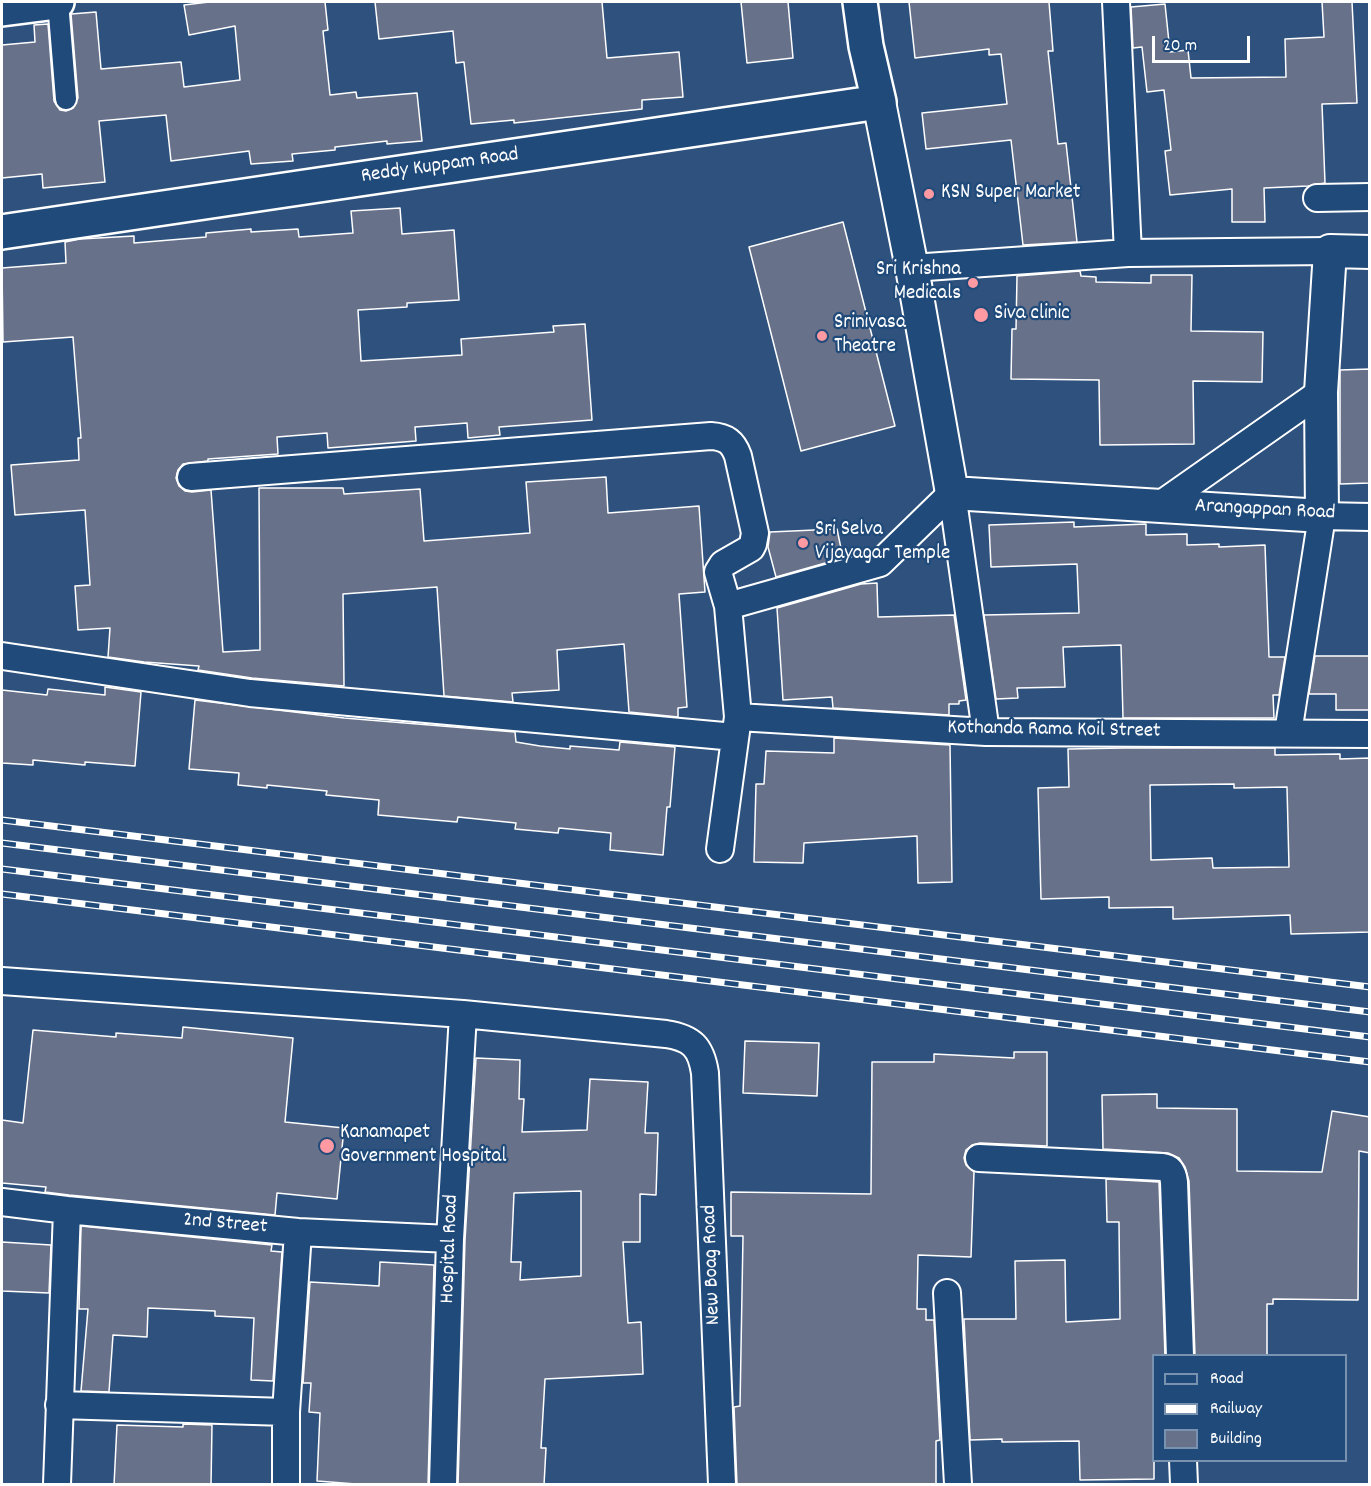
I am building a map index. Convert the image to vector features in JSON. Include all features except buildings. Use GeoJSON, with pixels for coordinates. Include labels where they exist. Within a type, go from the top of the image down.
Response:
{"type":"FeatureCollection","features":[{"type":"Feature","properties":{"kind":"main road"},"geometry":{"type":"LineString","coordinates":[[2,9],[58,2]]}},
{"type":"Feature","properties":{"kind":"main road"},"geometry":{"type":"LineString","coordinates":[[860,2],[866,46],[879,102]]}},
{"type":"Feature","properties":{"kind":"main road","name":"Reddy Kuppam Road"},"geometry":{"type":"LineString","coordinates":[[2,232],[879,102]]}},
{"type":"Feature","properties":{"kind":"street"},"geometry":{"type":"LineString","coordinates":[[58,2],[66,99]]}},
{"type":"Feature","properties":{"kind":"street"},"geometry":{"type":"LineString","coordinates":[[1116,2],[1128,253]]}},
{"type":"Feature","properties":{"kind":"street"},"geometry":{"type":"LineString","coordinates":[[879,102],[912,268],[952,493],[986,732]]}},
{"type":"Feature","properties":{"kind":"street"},"geometry":{"type":"LineString","coordinates":[[1317,198],[1370,197]]}},
{"type":"Feature","properties":{"kind":"street"},"geometry":{"type":"LineString","coordinates":[[1288,733],[1322,516],[1321,392],[1330,251]]}},
{"type":"Feature","properties":{"kind":"street"},"geometry":{"type":"LineString","coordinates":[[912,268],[1128,253],[1370,252]]}},
{"type":"Feature","properties":{"kind":"street"},"geometry":{"type":"LineString","coordinates":[[1160,505],[1321,392]]}},
{"type":"Feature","properties":{"kind":"street"},"geometry":{"type":"LineString","coordinates":[[191,477],[711,436],[730,441],[738,456],[755,538],[751,548],[723,564],[718,572],[728,606],[737,727],[720,849]]}},
{"type":"Feature","properties":{"kind":"street"},"geometry":{"type":"LineString","coordinates":[[728,606],[880,563],[952,493]]}},
{"type":"Feature","properties":{"kind":"street","name":"Arangappan Road"},"geometry":{"type":"LineString","coordinates":[[952,493],[1370,517]]}},
{"type":"Feature","properties":{"kind":"street","name":"Kothanda Rama Koil Street"},"geometry":{"type":"LineString","coordinates":[[2,656],[250,693],[737,727],[986,732],[1370,734]]}},
{"type":"Feature","properties":{"kind":"street"},"geometry":{"type":"LineString","coordinates":[[2,981],[463,1014]]}},
{"type":"Feature","properties":{"kind":"street","name":"New Boag Road"},"geometry":{"type":"LineString","coordinates":[[463,1014],[678,1036],[698,1048],[703,1057],[722,1485]]}},
{"type":"Feature","properties":{"kind":"street","name":"Hospital Road"},"geometry":{"type":"LineString","coordinates":[[443,1485],[450,1239],[463,1014]]}},
{"type":"Feature","properties":{"kind":"street"},"geometry":{"type":"LineString","coordinates":[[979,1158],[1162,1167],[1171,1171],[1174,1182],[1180,1354]]}},
{"type":"Feature","properties":{"kind":"street","name":"2nd Street"},"geometry":{"type":"LineString","coordinates":[[2,1202],[298,1232],[450,1239]]}},
{"type":"Feature","properties":{"kind":"street"},"geometry":{"type":"LineString","coordinates":[[57,1485],[67,1210]]}},
{"type":"Feature","properties":{"kind":"street"},"geometry":{"type":"LineString","coordinates":[[286,1485],[286,1412],[298,1232]]}},
{"type":"Feature","properties":{"kind":"street"},"geometry":{"type":"LineString","coordinates":[[947,1293],[958,1485]]}},
{"type":"Feature","properties":{"kind":"street"},"geometry":{"type":"LineString","coordinates":[[59,1405],[286,1412]]}},
{"type":"Feature","properties":{"kind":"street"},"geometry":{"type":"LineString","coordinates":[[1183,1462],[1184,1485]]}},
{"type":"Feature","properties":{"kind":"railway"},"geometry":{"type":"LineString","coordinates":[[2,820],[1370,987]]}},
{"type":"Feature","properties":{"kind":"railway"},"geometry":{"type":"LineString","coordinates":[[2,843],[1370,1012]]}},
{"type":"Feature","properties":{"kind":"railway"},"geometry":{"type":"LineString","coordinates":[[2,869],[1370,1037]]}},
{"type":"Feature","properties":{"kind":"railway"},"geometry":{"type":"LineString","coordinates":[[2,894],[1370,1062]]}},
{"type":"Feature","properties":{"kind":"place","name":"KSN Super Market"},"geometry":{"type":"Point","coordinates":[929,194]}},
{"type":"Feature","properties":{"kind":"place","name":"Sri Krishna Medicals"},"geometry":{"type":"Point","coordinates":[973,283]}},
{"type":"Feature","properties":{"kind":"place","name":"Siva clinic"},"geometry":{"type":"Point","coordinates":[981,315]}},
{"type":"Feature","properties":{"kind":"place","name":"Srinivasa Theatre"},"geometry":{"type":"Point","coordinates":[822,336]}},
{"type":"Feature","properties":{"kind":"place","name":"Sri Selva Vijayagar Temple"},"geometry":{"type":"Point","coordinates":[803,543]}},
{"type":"Feature","properties":{"kind":"place","name":"Kanamapet Government Hospital"},"geometry":{"type":"Point","coordinates":[327,1146]}}]}
